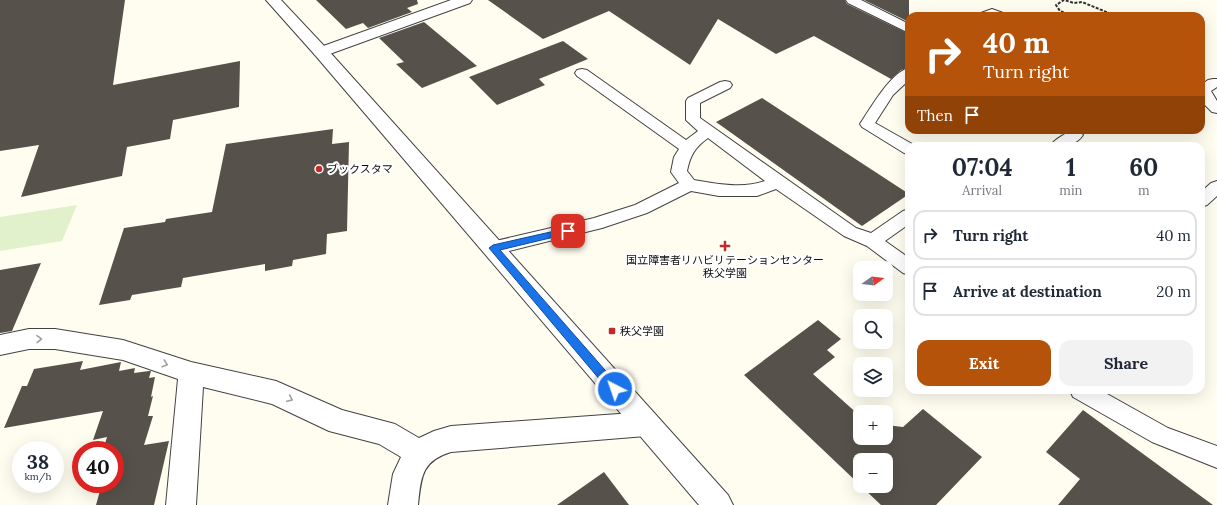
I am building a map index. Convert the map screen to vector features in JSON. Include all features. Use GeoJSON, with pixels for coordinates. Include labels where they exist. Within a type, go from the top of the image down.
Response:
{"type":"FeatureCollection","features":[{"type":"Feature","properties":{"kind":"street"},"geometry":{"type":"LineString","coordinates":[[273,0],[321,52],[718,505]]}},
{"type":"Feature","properties":{"kind":"street"},"geometry":{"type":"LineString","coordinates":[[321,52],[465,0]]}},
{"type":"Feature","properties":{"kind":"street"},"geometry":{"type":"LineString","coordinates":[[0,345],[29,339],[56,339],[123,350],[191,373],[276,393],[340,422],[385,433],[420,453]]}},
{"type":"Feature","properties":{"kind":"street"},"geometry":{"type":"LineString","coordinates":[[181,505],[191,373]]}},
{"type":"Feature","properties":{"kind":"street"},"geometry":{"type":"LineString","coordinates":[[403,505],[407,474],[420,453],[434,444],[451,439],[646,424]]}},
{"type":"Feature","properties":{"kind":"lane"},"geometry":{"type":"LineString","coordinates":[[852,0],[905,27]]}},
{"type":"Feature","properties":{"kind":"lane"},"geometry":{"type":"LineString","coordinates":[[582,72],[687,148]]}},
{"type":"Feature","properties":{"kind":"lane"},"geometry":{"type":"LineString","coordinates":[[905,76],[888,92],[867,124],[905,147]]}},
{"type":"Feature","properties":{"kind":"lane"},"geometry":{"type":"LineString","coordinates":[[1205,89],[1213,83],[1217,83]]}},
{"type":"Feature","properties":{"kind":"lane"},"geometry":{"type":"LineString","coordinates":[[726,85],[693,101],[693,120],[850,232],[872,241],[905,265]]}},
{"type":"Feature","properties":{"kind":"lane"},"geometry":{"type":"LineString","coordinates":[[1205,93],[1208,101],[1217,109]]}},
{"type":"Feature","properties":{"kind":"lane"},"geometry":{"type":"LineString","coordinates":[[1205,111],[1217,116]]}},
{"type":"Feature","properties":{"kind":"lane"},"geometry":{"type":"LineString","coordinates":[[689,185],[679,172],[681,158],[695,139],[710,131]]}},
{"type":"Feature","properties":{"kind":"lane"},"geometry":{"type":"LineString","coordinates":[[1064,142],[1075,135]]}},
{"type":"Feature","properties":{"kind":"lane"},"geometry":{"type":"LineString","coordinates":[[493,248],[596,224],[642,209],[689,185],[719,190],[757,190],[778,182]]}},
{"type":"Feature","properties":{"kind":"lane"},"geometry":{"type":"LineString","coordinates":[[1205,198],[1217,187]]}},
{"type":"Feature","properties":{"kind":"lane"},"geometry":{"type":"LineString","coordinates":[[872,241],[905,218]]}},
{"type":"Feature","properties":{"kind":"lane"},"geometry":{"type":"LineString","coordinates":[[1088,394],[1160,435],[1217,457]]}},
{"type":"Feature","properties":{"kind":"path"},"geometry":{"type":"LineString","coordinates":[[1061,12],[1056,5],[1064,0],[1074,3],[1082,2],[1105,11]]}},
{"type":"Feature","properties":{"kind":"green space"},"geometry":{"type":"Polygon","coordinates":[[[77,205],[62,241],[0,251],[0,217],[77,205]]]}},
{"type":"Feature","properties":{"kind":"building"},"geometry":{"type":"Polygon","coordinates":[[[0,0],[125,0],[113,85],[240,61],[239,107],[173,120],[170,139],[127,147],[122,176],[21,197],[39,145],[0,151],[0,0]]]}},
{"type":"Feature","properties":{"kind":"building"},"geometry":{"type":"Polygon","coordinates":[[[316,0],[417,0],[418,4],[407,8],[412,12],[368,28],[363,23],[346,29],[316,0]]]}},
{"type":"Feature","properties":{"kind":"building"},"geometry":{"type":"Polygon","coordinates":[[[488,0],[845,0],[847,4],[905,32],[905,68],[891,79],[814,36],[776,54],[718,19],[690,65],[609,11],[543,39],[488,0]]]}},
{"type":"Feature","properties":{"kind":"building"},"geometry":{"type":"Polygon","coordinates":[[[864,0],[909,0],[909,12],[905,12],[905,20],[864,0]]]}},
{"type":"Feature","properties":{"kind":"building"},"geometry":{"type":"Polygon","coordinates":[[[424,22],[477,66],[422,88],[396,64],[404,62],[379,38],[424,22]]]}},
{"type":"Feature","properties":{"kind":"building"},"geometry":{"type":"Polygon","coordinates":[[[563,41],[588,59],[539,79],[545,85],[497,105],[469,77],[563,41]]]}},
{"type":"Feature","properties":{"kind":"building"},"geometry":{"type":"Polygon","coordinates":[[[762,98],[905,191],[905,197],[862,226],[716,122],[762,98]]]}},
{"type":"Feature","properties":{"kind":"building"},"geometry":{"type":"Polygon","coordinates":[[[333,129],[332,144],[349,142],[347,231],[327,234],[326,254],[293,260],[292,266],[265,271],[265,264],[183,278],[181,287],[132,295],[130,300],[99,305],[124,228],[165,222],[166,219],[212,212],[226,144],[333,129]]]}},
{"type":"Feature","properties":{"kind":"building"},"geometry":{"type":"Polygon","coordinates":[[[41,263],[12,331],[0,333],[0,270],[41,263]]]}},
{"type":"Feature","properties":{"kind":"building"},"geometry":{"type":"Polygon","coordinates":[[[818,320],[841,339],[827,350],[835,357],[813,374],[853,410],[853,445],[893,445],[893,426],[903,427],[923,409],[982,457],[936,505],[881,505],[868,493],[893,493],[893,453],[853,453],[853,478],[744,375],[818,320]]]}},
{"type":"Feature","properties":{"kind":"building"},"geometry":{"type":"Polygon","coordinates":[[[83,361],[80,370],[121,362],[119,371],[135,368],[134,373],[151,371],[149,378],[155,377],[151,397],[153,396],[148,416],[153,416],[144,445],[169,441],[154,505],[96,505],[99,493],[124,493],[124,441],[106,441],[107,437],[93,440],[103,411],[4,428],[22,386],[27,386],[34,369],[83,361]]]}},
{"type":"Feature","properties":{"kind":"building"},"geometry":{"type":"Polygon","coordinates":[[[1083,410],[1213,505],[1058,505],[1080,479],[1046,452],[1083,410]]]}},
{"type":"Feature","properties":{"kind":"building"},"geometry":{"type":"Polygon","coordinates":[[[604,472],[629,505],[557,505],[604,472]]]}},
{"type":"Feature","properties":{"kind":"place","name":"ブックスタマ"},"geometry":{"type":"Point","coordinates":[319,169]}},
{"type":"Feature","properties":{"kind":"place","name":"国立障害者リハビリテーションセンター 秩父学園"},"geometry":{"type":"Point","coordinates":[725,246]}},
{"type":"Feature","properties":{"kind":"place","name":"秩父学園"},"geometry":{"type":"Point","coordinates":[612,331]}},
{"type":"Feature","properties":{"kind":"route"},"geometry":{"type":"LineString","coordinates":[[568,231],[493,248],[615,389]]}}]}
